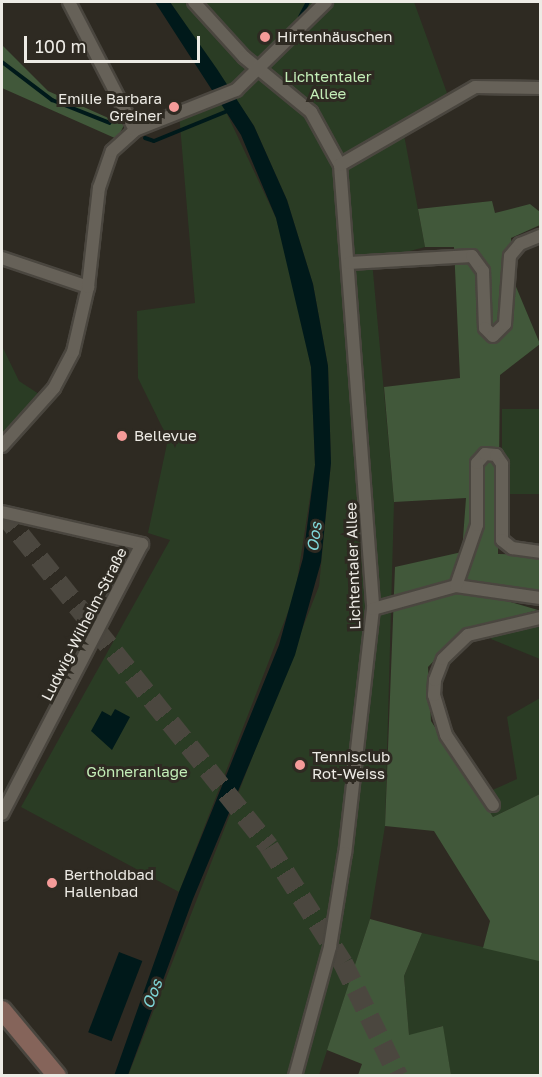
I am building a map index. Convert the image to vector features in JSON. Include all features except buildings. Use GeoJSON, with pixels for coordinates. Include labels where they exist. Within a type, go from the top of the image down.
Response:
{"type":"FeatureCollection","features":[{"type":"Feature","properties":{"kind":"main road"},"geometry":{"type":"LineString","coordinates":[[2,1010],[57,1076]]}},
{"type":"Feature","properties":{"kind":"street"},"geometry":{"type":"LineString","coordinates":[[69,2],[135,130]]}},
{"type":"Feature","properties":{"kind":"street","name":"Lichtentaler Allee"},"geometry":{"type":"LineString","coordinates":[[194,2],[260,72],[311,112],[340,165],[373,609],[345,853],[330,947],[296,1076]]}},
{"type":"Feature","properties":{"kind":"street"},"geometry":{"type":"LineString","coordinates":[[2,446],[54,388],[72,352],[88,287],[99,188],[112,151],[135,130],[236,90],[260,72],[327,2]]}},
{"type":"Feature","properties":{"kind":"street"},"geometry":{"type":"LineString","coordinates":[[340,165],[475,87],[540,88]]}},
{"type":"Feature","properties":{"kind":"street"},"geometry":{"type":"LineString","coordinates":[[349,263],[472,256],[483,271],[484,328],[493,336],[505,324],[510,256],[520,243],[540,236]]}},
{"type":"Feature","properties":{"kind":"street"},"geometry":{"type":"LineString","coordinates":[[2,258],[88,287]]}},
{"type":"Feature","properties":{"kind":"street"},"geometry":{"type":"LineString","coordinates":[[456,586],[477,525],[477,463],[485,454],[496,455],[502,464],[502,540],[512,548],[540,552]]}},
{"type":"Feature","properties":{"kind":"street","name":"Ludwig-Wilhelm-Straße"},"geometry":{"type":"LineString","coordinates":[[2,512],[142,544],[2,814]]}},
{"type":"Feature","properties":{"kind":"street"},"geometry":{"type":"LineString","coordinates":[[373,609],[456,586],[540,598]]}},
{"type":"Feature","properties":{"kind":"street"},"geometry":{"type":"LineString","coordinates":[[493,805],[446,735],[434,695],[435,680],[443,659],[468,635],[540,618]]}},
{"type":"Feature","properties":{"kind":"green space","name":"Lichtentaler Allee"},"geometry":{"type":"Polygon","coordinates":[[[170,2],[414,2],[447,93],[402,124],[425,247],[372,261],[394,502],[385,826],[370,919],[319,1075],[128,1076],[319,586],[331,463],[328,366],[313,284],[287,200],[254,126],[170,2]]]}},
{"type":"Feature","properties":{"kind":"green space"},"geometry":{"type":"Polygon","coordinates":[[[2,45],[48,91],[124,125],[117,139],[2,88],[2,45]]]}},
{"type":"Feature","properties":{"kind":"green space","name":"Gönneranlage"},"geometry":{"type":"Polygon","coordinates":[[[219,97],[276,218],[293,279],[311,367],[315,465],[295,594],[179,892],[21,807],[170,540],[148,533],[168,439],[138,378],[137,311],[195,303],[179,113],[219,97]]]}},
{"type":"Feature","properties":{"kind":"green space"},"geometry":{"type":"Polygon","coordinates":[[[492,201],[495,213],[530,204],[540,212],[540,225],[511,238],[514,282],[540,344],[500,375],[498,554],[540,555],[540,592],[493,597],[538,610],[463,630],[428,667],[431,721],[493,817],[540,794],[539,961],[483,948],[490,921],[434,831],[385,826],[395,567],[462,552],[466,498],[394,502],[384,387],[460,378],[454,247],[425,247],[418,209],[492,201]]]}},
{"type":"Feature","properties":{"kind":"green space"},"geometry":{"type":"Polygon","coordinates":[[[2,346],[19,381],[42,396],[2,446],[2,346]]]}},
{"type":"Feature","properties":{"kind":"green space"},"geometry":{"type":"Polygon","coordinates":[[[502,409],[540,409],[540,494],[502,494],[502,409]]]}},
{"type":"Feature","properties":{"kind":"green space"},"geometry":{"type":"Polygon","coordinates":[[[540,618],[540,659],[491,639],[493,627],[540,618]]]}},
{"type":"Feature","properties":{"kind":"green space"},"geometry":{"type":"Polygon","coordinates":[[[540,698],[540,794],[493,817],[479,796],[517,779],[507,717],[540,698]]]}},
{"type":"Feature","properties":{"kind":"green space"},"geometry":{"type":"Polygon","coordinates":[[[370,919],[422,933],[404,976],[409,1035],[443,1026],[451,1075],[358,1075],[362,1064],[327,1050],[370,919]]]}},
{"type":"Feature","properties":{"kind":"green space"},"geometry":{"type":"Polygon","coordinates":[[[422,933],[540,960],[540,1075],[451,1075],[442,1026],[409,1036],[404,976],[422,933]]]}},
{"type":"Feature","properties":{"kind":"water","name":"Oos"},"geometry":{"type":"Polygon","coordinates":[[[155,2],[170,2],[217,69],[254,126],[287,200],[313,284],[328,366],[331,463],[321,562],[295,655],[193,899],[128,1075],[114,1076],[179,892],[279,645],[303,558],[315,465],[311,367],[276,218],[241,135],[155,2]]]}},
{"type":"Feature","properties":{"kind":"water"},"geometry":{"type":"Polygon","coordinates":[[[115,709],[130,717],[112,750],[91,731],[102,711],[111,716],[115,709]]]}},
{"type":"Feature","properties":{"kind":"water"},"geometry":{"type":"Polygon","coordinates":[[[119,952],[142,961],[112,1041],[88,1032],[119,952]]]}},
{"type":"Feature","properties":{"kind":"waterway"},"geometry":{"type":"LineString","coordinates":[[300,17],[308,2]]}},
{"type":"Feature","properties":{"kind":"waterway"},"geometry":{"type":"LineString","coordinates":[[2,62],[52,100],[110,123]]}},
{"type":"Feature","properties":{"kind":"waterway"},"geometry":{"type":"LineString","coordinates":[[145,138],[154,141],[230,110]]}},
{"type":"Feature","properties":{"kind":"tunnel"},"geometry":{"type":"LineString","coordinates":[[2,512],[269,847],[343,963],[398,1076]]}},
{"type":"Feature","properties":{"kind":"place","name":"Hirtenhäuschen"},"geometry":{"type":"Point","coordinates":[265,37]}},
{"type":"Feature","properties":{"kind":"place","name":"Emilie Barbara Greiner"},"geometry":{"type":"Point","coordinates":[174,107]}},
{"type":"Feature","properties":{"kind":"place","name":"Bellevue"},"geometry":{"type":"Point","coordinates":[122,436]}},
{"type":"Feature","properties":{"kind":"place","name":"Tennisclub Rot-Weiss"},"geometry":{"type":"Point","coordinates":[300,765]}},
{"type":"Feature","properties":{"kind":"place","name":"Bertholdbad Hallenbad"},"geometry":{"type":"Point","coordinates":[52,883]}}]}
